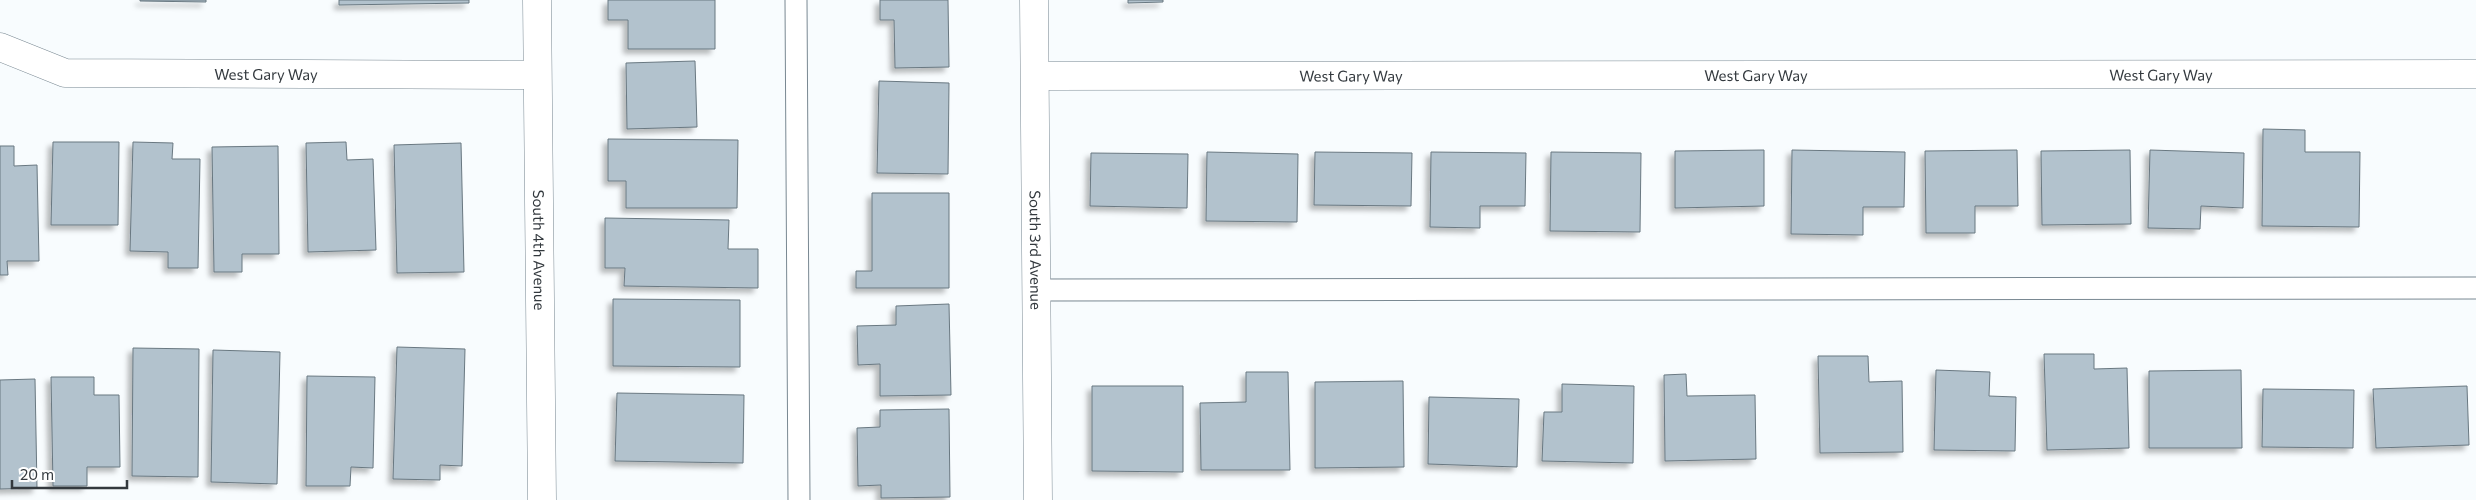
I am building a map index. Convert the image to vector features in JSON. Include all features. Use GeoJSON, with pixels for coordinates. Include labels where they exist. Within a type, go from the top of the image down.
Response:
{"type":"FeatureCollection","features":[{"type":"Feature","properties":{"kind":"street","name":"South 4th Avenue"},"geometry":{"type":"LineString","coordinates":[[537,0],[536,75],[542,500]]}},
{"type":"Feature","properties":{"kind":"street","name":"South 3rd Avenue"},"geometry":{"type":"LineString","coordinates":[[1034,0],[1038,500]]}},
{"type":"Feature","properties":{"kind":"street","name":"West Gary Way"},"geometry":{"type":"LineString","coordinates":[[0,46],[65,73],[536,75]]}},
{"type":"Feature","properties":{"kind":"street","name":"West Gary Way"},"geometry":{"type":"LineString","coordinates":[[1036,76],[2476,74]]}},
{"type":"Feature","properties":{"kind":"lane"},"geometry":{"type":"LineString","coordinates":[[796,0],[798,500]]}},
{"type":"Feature","properties":{"kind":"lane"},"geometry":{"type":"LineString","coordinates":[[1037,290],[2476,288]]}},
{"type":"Feature","properties":{"kind":"building"},"geometry":{"type":"Polygon","coordinates":[[[206,0],[206,2],[140,1],[206,0]]]}},
{"type":"Feature","properties":{"kind":"building"},"geometry":{"type":"Polygon","coordinates":[[[339,0],[469,0],[469,3],[339,5],[339,0]]]}},
{"type":"Feature","properties":{"kind":"building"},"geometry":{"type":"Polygon","coordinates":[[[608,0],[715,0],[715,49],[628,49],[628,20],[608,20],[608,0]]]}},
{"type":"Feature","properties":{"kind":"building"},"geometry":{"type":"Polygon","coordinates":[[[880,0],[948,0],[949,67],[895,68],[894,20],[880,20],[880,0]]]}},
{"type":"Feature","properties":{"kind":"building"},"geometry":{"type":"Polygon","coordinates":[[[1128,0],[1163,0],[1163,2],[1128,3],[1128,0]]]}},
{"type":"Feature","properties":{"kind":"building"},"geometry":{"type":"Polygon","coordinates":[[[695,61],[697,127],[627,129],[626,63],[695,61]]]}},
{"type":"Feature","properties":{"kind":"building"},"geometry":{"type":"Polygon","coordinates":[[[879,81],[949,83],[948,174],[877,173],[879,81]]]}},
{"type":"Feature","properties":{"kind":"building"},"geometry":{"type":"Polygon","coordinates":[[[2263,129],[2305,130],[2305,152],[2360,152],[2359,227],[2262,226],[2263,129]]]}},
{"type":"Feature","properties":{"kind":"building"},"geometry":{"type":"Polygon","coordinates":[[[608,139],[738,140],[737,208],[626,208],[626,181],[608,181],[608,139]]]}},
{"type":"Feature","properties":{"kind":"building"},"geometry":{"type":"Polygon","coordinates":[[[53,142],[119,142],[118,225],[51,225],[53,142]]]}},
{"type":"Feature","properties":{"kind":"building"},"geometry":{"type":"Polygon","coordinates":[[[133,142],[173,143],[172,159],[200,159],[198,268],[168,268],[168,252],[130,251],[133,142]]]}},
{"type":"Feature","properties":{"kind":"building"},"geometry":{"type":"Polygon","coordinates":[[[346,142],[347,160],[373,159],[376,250],[308,252],[306,143],[346,142]]]}},
{"type":"Feature","properties":{"kind":"building"},"geometry":{"type":"Polygon","coordinates":[[[461,143],[464,272],[397,273],[394,145],[461,143]]]}},
{"type":"Feature","properties":{"kind":"building"},"geometry":{"type":"Polygon","coordinates":[[[0,146],[14,146],[14,166],[37,165],[39,261],[7,261],[8,275],[0,275],[0,146]]]}},
{"type":"Feature","properties":{"kind":"building"},"geometry":{"type":"Polygon","coordinates":[[[278,146],[279,254],[242,254],[242,272],[214,272],[212,147],[278,146]]]}},
{"type":"Feature","properties":{"kind":"building"},"geometry":{"type":"Polygon","coordinates":[[[1764,150],[1764,206],[1675,208],[1675,151],[1764,150]]]}},
{"type":"Feature","properties":{"kind":"building"},"geometry":{"type":"Polygon","coordinates":[[[1792,150],[1905,152],[1904,207],[1863,207],[1863,235],[1791,234],[1792,150]]]}},
{"type":"Feature","properties":{"kind":"building"},"geometry":{"type":"Polygon","coordinates":[[[2017,150],[2018,206],[1975,206],[1975,233],[1926,233],[1925,151],[2017,150]]]}},
{"type":"Feature","properties":{"kind":"building"},"geometry":{"type":"Polygon","coordinates":[[[2130,150],[2131,224],[2042,225],[2041,151],[2130,150]]]}},
{"type":"Feature","properties":{"kind":"building"},"geometry":{"type":"Polygon","coordinates":[[[2150,150],[2244,153],[2243,208],[2201,206],[2200,229],[2148,228],[2150,150]]]}},
{"type":"Feature","properties":{"kind":"building"},"geometry":{"type":"Polygon","coordinates":[[[1207,152],[1298,154],[1297,222],[1206,221],[1207,152]]]}},
{"type":"Feature","properties":{"kind":"building"},"geometry":{"type":"Polygon","coordinates":[[[1315,152],[1412,153],[1411,206],[1314,205],[1315,152]]]}},
{"type":"Feature","properties":{"kind":"building"},"geometry":{"type":"Polygon","coordinates":[[[1431,152],[1526,153],[1525,206],[1480,206],[1480,228],[1430,227],[1431,152]]]}},
{"type":"Feature","properties":{"kind":"building"},"geometry":{"type":"Polygon","coordinates":[[[1551,152],[1641,153],[1640,232],[1550,231],[1551,152]]]}},
{"type":"Feature","properties":{"kind":"building"},"geometry":{"type":"Polygon","coordinates":[[[1091,153],[1188,154],[1187,208],[1090,206],[1091,153]]]}},
{"type":"Feature","properties":{"kind":"building"},"geometry":{"type":"Polygon","coordinates":[[[872,193],[949,193],[949,288],[856,288],[856,271],[872,271],[872,193]]]}},
{"type":"Feature","properties":{"kind":"building"},"geometry":{"type":"Polygon","coordinates":[[[605,218],[729,220],[728,249],[758,249],[758,288],[624,286],[625,268],[605,268],[605,218]]]}},
{"type":"Feature","properties":{"kind":"building"},"geometry":{"type":"Polygon","coordinates":[[[613,299],[740,300],[740,367],[613,366],[613,299]]]}},
{"type":"Feature","properties":{"kind":"building"},"geometry":{"type":"Polygon","coordinates":[[[949,304],[951,395],[880,396],[880,364],[858,365],[857,326],[896,325],[896,306],[949,304]]]}},
{"type":"Feature","properties":{"kind":"building"},"geometry":{"type":"Polygon","coordinates":[[[397,347],[465,349],[462,466],[440,465],[440,480],[393,479],[397,347]]]}},
{"type":"Feature","properties":{"kind":"building"},"geometry":{"type":"Polygon","coordinates":[[[133,348],[199,349],[198,477],[132,476],[133,348]]]}},
{"type":"Feature","properties":{"kind":"building"},"geometry":{"type":"Polygon","coordinates":[[[213,350],[280,352],[277,484],[211,482],[213,350]]]}},
{"type":"Feature","properties":{"kind":"building"},"geometry":{"type":"Polygon","coordinates":[[[2044,354],[2094,354],[2094,369],[2127,368],[2129,448],[2047,450],[2044,354]]]}},
{"type":"Feature","properties":{"kind":"building"},"geometry":{"type":"Polygon","coordinates":[[[1818,356],[1868,356],[1869,382],[1902,381],[1903,452],[1820,453],[1818,356]]]}},
{"type":"Feature","properties":{"kind":"building"},"geometry":{"type":"Polygon","coordinates":[[[1936,370],[1990,372],[1989,396],[2016,397],[2015,451],[1934,450],[1936,370]]]}},
{"type":"Feature","properties":{"kind":"building"},"geometry":{"type":"Polygon","coordinates":[[[2241,370],[2242,448],[2149,448],[2149,371],[2241,370]]]}},
{"type":"Feature","properties":{"kind":"building"},"geometry":{"type":"Polygon","coordinates":[[[1246,372],[1288,372],[1290,470],[1201,470],[1200,403],[1246,402],[1246,372]]]}},
{"type":"Feature","properties":{"kind":"building"},"geometry":{"type":"Polygon","coordinates":[[[1686,374],[1687,396],[1755,395],[1756,459],[1665,461],[1664,375],[1686,374]]]}},
{"type":"Feature","properties":{"kind":"building"},"geometry":{"type":"Polygon","coordinates":[[[307,376],[375,377],[373,468],[351,467],[350,486],[306,486],[307,376]]]}},
{"type":"Feature","properties":{"kind":"building"},"geometry":{"type":"Polygon","coordinates":[[[51,377],[94,377],[94,395],[119,395],[120,467],[87,467],[87,486],[53,486],[51,377]]]}},
{"type":"Feature","properties":{"kind":"building"},"geometry":{"type":"Polygon","coordinates":[[[35,379],[37,488],[0,489],[0,380],[35,379]]]}},
{"type":"Feature","properties":{"kind":"building"},"geometry":{"type":"Polygon","coordinates":[[[1403,381],[1404,467],[1315,468],[1315,382],[1403,381]]]}},
{"type":"Feature","properties":{"kind":"building"},"geometry":{"type":"Polygon","coordinates":[[[1562,384],[1634,386],[1633,463],[1542,461],[1544,412],[1562,412],[1562,384]]]}},
{"type":"Feature","properties":{"kind":"building"},"geometry":{"type":"Polygon","coordinates":[[[1092,386],[1183,386],[1183,472],[1092,471],[1092,386]]]}},
{"type":"Feature","properties":{"kind":"building"},"geometry":{"type":"Polygon","coordinates":[[[2467,386],[2469,445],[2376,448],[2373,389],[2467,386]]]}},
{"type":"Feature","properties":{"kind":"building"},"geometry":{"type":"Polygon","coordinates":[[[2263,389],[2354,390],[2353,448],[2262,447],[2263,389]]]}},
{"type":"Feature","properties":{"kind":"building"},"geometry":{"type":"Polygon","coordinates":[[[617,393],[744,395],[743,463],[615,461],[617,393]]]}},
{"type":"Feature","properties":{"kind":"building"},"geometry":{"type":"Polygon","coordinates":[[[1429,397],[1519,399],[1517,467],[1428,464],[1429,397]]]}},
{"type":"Feature","properties":{"kind":"building"},"geometry":{"type":"Polygon","coordinates":[[[949,409],[950,497],[881,498],[881,485],[858,486],[857,428],[880,427],[880,410],[949,409]]]}}]}
